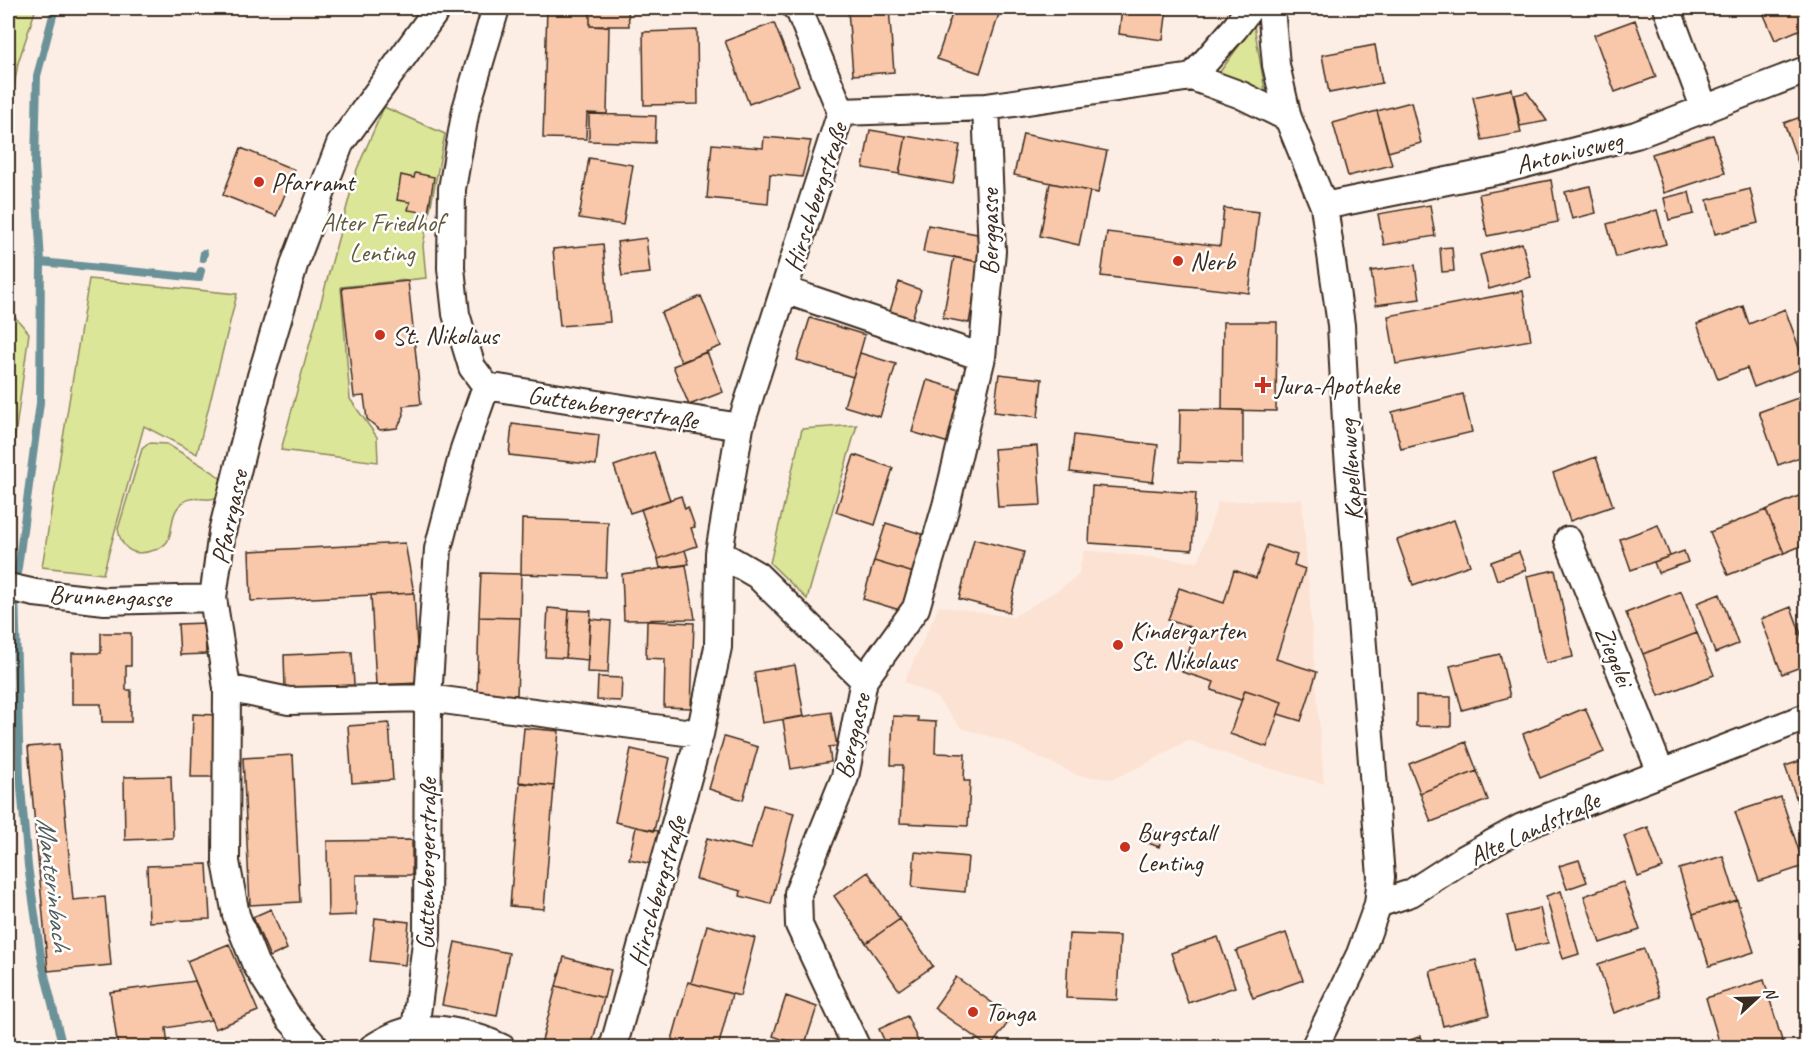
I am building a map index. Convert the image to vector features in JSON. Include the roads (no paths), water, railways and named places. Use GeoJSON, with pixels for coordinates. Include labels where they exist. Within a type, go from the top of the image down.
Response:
{"type":"FeatureCollection","features":[{"type":"Feature","properties":{"kind":"street","name":"Pfarrgasse"},"geometry":{"type":"LineString","coordinates":[[316,1047],[289,1018],[255,963],[236,915],[226,862],[227,688],[213,598],[222,532],[261,376],[295,262],[340,144],[438,8]]}},
{"type":"Feature","properties":{"kind":"street"},"geometry":{"type":"LineString","coordinates":[[486,386],[472,368],[456,314],[451,268],[452,189],[466,109],[496,8]]}},
{"type":"Feature","properties":{"kind":"street"},"geometry":{"type":"LineString","coordinates":[[796,8],[799,10],[841,112]]}},
{"type":"Feature","properties":{"kind":"street"},"geometry":{"type":"LineString","coordinates":[[1192,77],[1250,8]]}},
{"type":"Feature","properties":{"kind":"street","name":"Kapellenweg"},"geometry":{"type":"LineString","coordinates":[[1271,8],[1276,65],[1288,118],[1324,206],[1341,325],[1347,441],[1381,877],[1378,904]]}},
{"type":"Feature","properties":{"kind":"street"},"geometry":{"type":"LineString","coordinates":[[1667,8],[1705,110]]}},
{"type":"Feature","properties":{"kind":"street","name":"Antoniusweg"},"geometry":{"type":"LineString","coordinates":[[1324,206],[1506,169],[1636,135],[1806,70]]}},
{"type":"Feature","properties":{"kind":"street","name":"Hirschbergstraße"},"geometry":{"type":"LineString","coordinates":[[613,1047],[700,734],[718,647],[719,553],[740,428],[841,112],[986,107],[1192,77],[1241,95],[1288,118]]}},
{"type":"Feature","properties":{"kind":"street","name":"Berggasse"},"geometry":{"type":"LineString","coordinates":[[857,1047],[799,925],[798,893],[845,777],[864,680],[916,609],[946,506],[982,357],[993,251],[986,107]]}},
{"type":"Feature","properties":{"kind":"street"},"geometry":{"type":"LineString","coordinates":[[784,290],[982,357]]}},
{"type":"Feature","properties":{"kind":"street","name":"Guttenbergerstraße"},"geometry":{"type":"LineString","coordinates":[[414,1030],[427,935],[428,698],[438,549],[464,449],[486,386],[740,428]]}},
{"type":"Feature","properties":{"kind":"street","name":"Ziegelei"},"geometry":{"type":"LineString","coordinates":[[1568,540],[1661,773]]}},
{"type":"Feature","properties":{"kind":"street"},"geometry":{"type":"LineString","coordinates":[[719,553],[757,575],[864,680]]}},
{"type":"Feature","properties":{"kind":"street","name":"Brunnengasse"},"geometry":{"type":"LineString","coordinates":[[19,589],[105,601],[213,598]]}},
{"type":"Feature","properties":{"kind":"street"},"geometry":{"type":"LineString","coordinates":[[227,688],[289,701],[428,698],[700,734]]}},
{"type":"Feature","properties":{"kind":"street","name":"Alte Landstraße"},"geometry":{"type":"LineString","coordinates":[[1378,904],[1411,894],[1462,860],[1522,827],[1806,717]]}},
{"type":"Feature","properties":{"kind":"street"},"geometry":{"type":"LineString","coordinates":[[1314,1047],[1360,954],[1378,904]]}},
{"type":"Feature","properties":{"kind":"street"},"geometry":{"type":"LineString","coordinates":[[372,1047],[387,1038],[414,1030],[451,1031],[488,1040],[502,1047]]}},
{"type":"Feature","properties":{"kind":"waterway","name":"Manterinbach"},"geometry":{"type":"LineString","coordinates":[[55,8],[37,76],[35,165],[41,262],[40,403],[15,590],[20,776],[28,866],[42,963],[63,1048]]}},
{"type":"Feature","properties":{"kind":"waterway"},"geometry":{"type":"LineString","coordinates":[[203,258],[204,253]]}},
{"type":"Feature","properties":{"kind":"waterway"},"geometry":{"type":"LineString","coordinates":[[41,262],[199,278],[201,271]]}},
{"type":"Feature","properties":{"kind":"place","name":"Pfarramt"},"geometry":{"type":"Point","coordinates":[259,182]}},
{"type":"Feature","properties":{"kind":"place","name":"Nerb"},"geometry":{"type":"Point","coordinates":[1178,261]}},
{"type":"Feature","properties":{"kind":"place","name":"St. Nikolaus"},"geometry":{"type":"Point","coordinates":[380,335]}},
{"type":"Feature","properties":{"kind":"place","name":"Jura-Apotheke"},"geometry":{"type":"Point","coordinates":[1263,385]}},
{"type":"Feature","properties":{"kind":"place","name":"Kindergarten St. Nikolaus"},"geometry":{"type":"Point","coordinates":[1118,645]}},
{"type":"Feature","properties":{"kind":"place","name":"Burgstall Lenting"},"geometry":{"type":"Point","coordinates":[1125,847]}},
{"type":"Feature","properties":{"kind":"place","name":"Tonga"},"geometry":{"type":"Point","coordinates":[973,1012]}},
{"type":"Feature","properties":{"kind":"park label","name":"Alter Friedhof Lenting"},"geometry":{"type":"Point","coordinates":[382,237]}}]}
